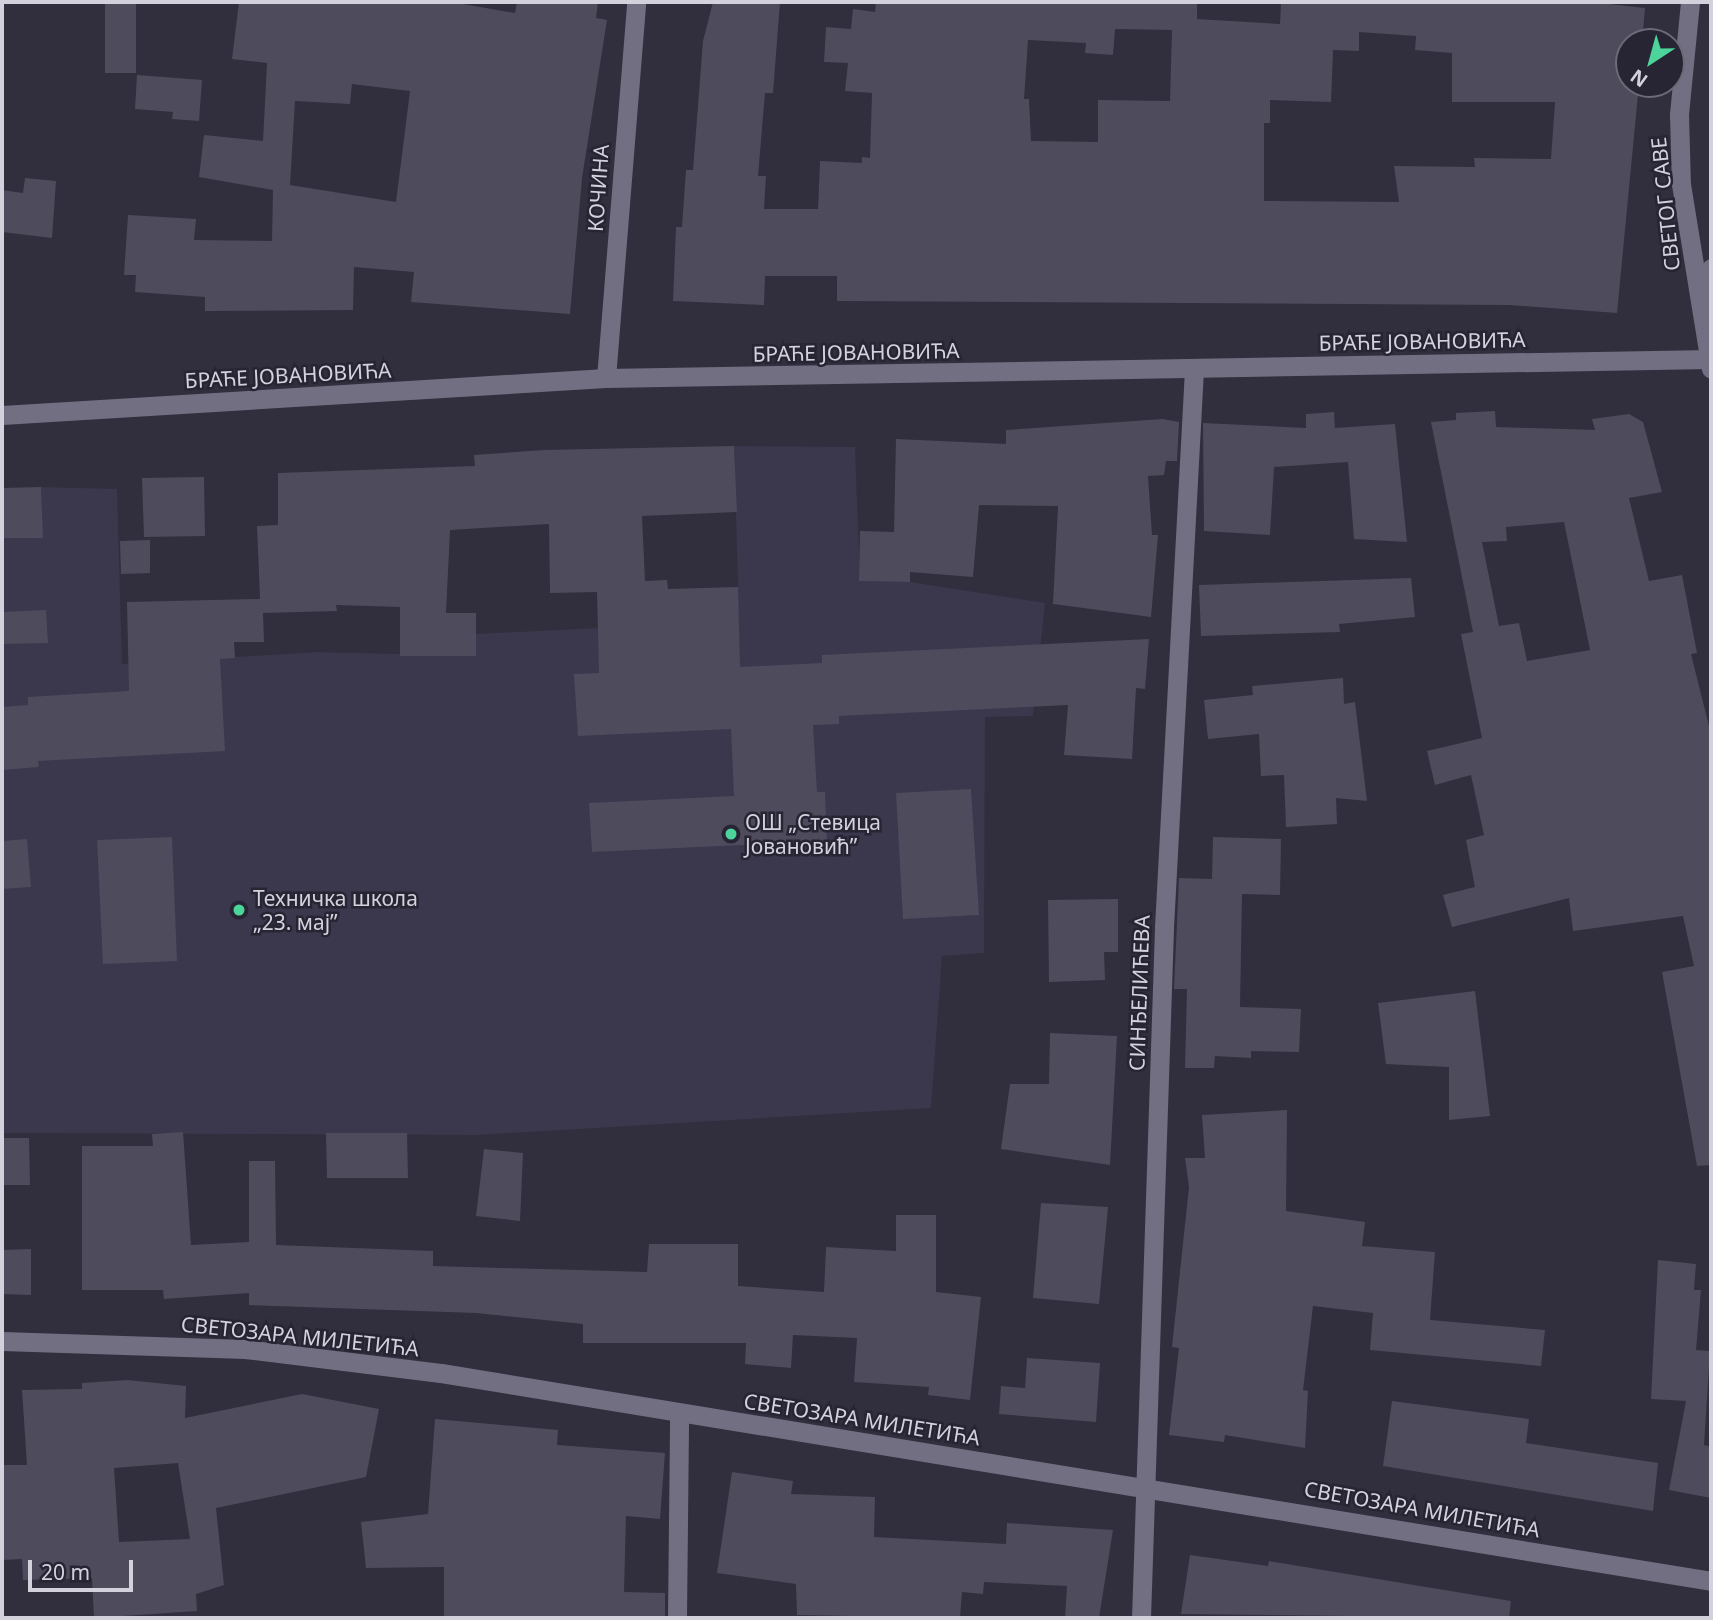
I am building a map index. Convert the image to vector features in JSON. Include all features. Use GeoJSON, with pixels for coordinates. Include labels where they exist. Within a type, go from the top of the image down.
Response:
{"type":"FeatureCollection","features":[{"type":"Feature","properties":{"kind":"street","name":"КОЧИНА"},"geometry":{"type":"LineString","coordinates":[[606,379],[636,2]]}},
{"type":"Feature","properties":{"kind":"street","name":"СВЕТОГ САВЕ"},"geometry":{"type":"LineString","coordinates":[[1690,2],[1679,114],[1681,184],[1711,362]]}},
{"type":"Feature","properties":{"kind":"street","name":"СВЕТОГ САВЕ"},"geometry":{"type":"LineString","coordinates":[[1711,268],[1711,362]]}},
{"type":"Feature","properties":{"kind":"street","name":"БРАЋЕ ЈОВАНОВИЋА"},"geometry":{"type":"LineString","coordinates":[[2,415],[606,379],[1711,362]]}},
{"type":"Feature","properties":{"kind":"street","name":"СИНЂЕЛИЋЕВА"},"geometry":{"type":"LineString","coordinates":[[1141,1618],[1164,927],[1194,369]]}},
{"type":"Feature","properties":{"kind":"street","name":"СВЕТОЗАРА МИЛЕТИЋА"},"geometry":{"type":"LineString","coordinates":[[2,1341],[245,1349],[441,1373],[679,1414],[1147,1486],[1711,1581]]}},
{"type":"Feature","properties":{"kind":"street"},"geometry":{"type":"LineString","coordinates":[[677,1618],[679,1414]]}},
{"type":"Feature","properties":{"kind":"shaded area"},"geometry":{"type":"Polygon","coordinates":[[[734,446],[855,447],[860,581],[910,582],[1045,603],[1033,716],[985,717],[984,953],[942,956],[931,1108],[477,1135],[2,1133],[2,538],[42,538],[41,487],[117,489],[122,664],[318,652],[476,656],[476,634],[598,628],[738,587],[734,446]]]}},
{"type":"Feature","properties":{"kind":"building"},"geometry":{"type":"Polygon","coordinates":[[[105,2],[136,2],[136,73],[105,73],[105,2]]]}},
{"type":"Feature","properties":{"kind":"building"},"geometry":{"type":"Polygon","coordinates":[[[239,2],[452,2],[515,13],[517,2],[598,2],[596,18],[607,20],[582,178],[570,314],[411,302],[414,272],[354,267],[353,310],[205,311],[205,297],[135,292],[136,275],[124,275],[128,215],[196,219],[194,240],[272,241],[273,190],[199,177],[204,135],[263,141],[267,63],[232,59],[239,2]],[[352,84],[350,104],[295,101],[290,185],[396,202],[410,91],[352,84]]]}},
{"type":"Feature","properties":{"kind":"building"},"geometry":{"type":"Polygon","coordinates":[[[713,2],[780,2],[773,93],[765,93],[758,176],[766,176],[764,209],[818,209],[820,161],[862,163],[862,157],[870,158],[872,93],[845,91],[848,63],[824,62],[826,27],[851,29],[853,9],[875,12],[876,2],[1197,2],[1197,19],[1280,24],[1281,2],[1591,2],[1645,8],[1643,28],[1615,28],[1615,98],[1638,98],[1617,313],[1509,305],[837,301],[837,276],[765,276],[764,305],[673,301],[676,227],[682,227],[686,170],[693,170],[703,41],[713,2]],[[1115,29],[1113,55],[1085,53],[1086,43],[1028,40],[1024,99],[1029,99],[1031,141],[1098,142],[1098,100],[1170,101],[1172,30],[1115,29]],[[1359,32],[1359,51],[1333,50],[1331,102],[1270,100],[1270,123],[1264,123],[1264,201],[1399,202],[1394,166],[1475,167],[1474,158],[1551,159],[1555,102],[1452,102],[1452,53],[1415,50],[1416,36],[1359,32]]]}},
{"type":"Feature","properties":{"kind":"building"},"geometry":{"type":"Polygon","coordinates":[[[137,75],[202,80],[199,121],[172,119],[173,112],[135,109],[137,75]]]}},
{"type":"Feature","properties":{"kind":"building"},"geometry":{"type":"Polygon","coordinates":[[[25,178],[56,181],[52,238],[2,232],[2,190],[23,193],[25,178]]]}},
{"type":"Feature","properties":{"kind":"building"},"geometry":{"type":"Polygon","coordinates":[[[1495,411],[1496,427],[1595,430],[1592,419],[1629,414],[1643,422],[1662,492],[1629,498],[1649,581],[1682,575],[1697,653],[1691,654],[1711,734],[1711,1165],[1697,1166],[1662,972],[1694,966],[1683,916],[1573,931],[1569,898],[1452,927],[1443,895],[1475,887],[1466,840],[1484,835],[1471,775],[1435,785],[1427,751],[1482,738],[1461,634],[1473,632],[1431,422],[1456,420],[1456,413],[1495,411]],[[1564,522],[1506,527],[1507,541],[1482,542],[1499,626],[1519,623],[1527,661],[1590,650],[1564,522]]]}},
{"type":"Feature","properties":{"kind":"building"},"geometry":{"type":"Polygon","coordinates":[[[1334,412],[1335,428],[1395,424],[1407,542],[1354,539],[1348,462],[1274,467],[1270,535],[1204,531],[1203,423],[1306,428],[1306,414],[1334,412]]]}},
{"type":"Feature","properties":{"kind":"building"},"geometry":{"type":"Polygon","coordinates":[[[1163,419],[1179,422],[1177,461],[1166,461],[1164,475],[1148,476],[1152,535],[1158,535],[1151,617],[1053,604],[1058,506],[979,505],[973,577],[910,572],[910,582],[859,581],[860,531],[894,532],[896,439],[1006,444],[1006,430],[1163,419]]]}},
{"type":"Feature","properties":{"kind":"building"},"geometry":{"type":"Polygon","coordinates":[[[734,446],[737,512],[642,516],[645,581],[667,580],[668,589],[738,587],[740,667],[822,663],[822,655],[1149,639],[1145,689],[1136,688],[1132,759],[1064,755],[1068,705],[839,716],[839,724],[813,725],[817,792],[825,792],[827,841],[592,852],[589,803],[734,796],[731,729],[578,736],[574,674],[599,673],[597,592],[550,593],[549,524],[450,530],[446,613],[476,613],[476,656],[400,656],[400,607],[336,605],[337,611],[263,613],[264,642],[234,642],[235,658],[220,659],[225,751],[38,761],[39,767],[2,770],[2,707],[28,705],[28,697],[129,691],[127,602],[260,599],[257,526],[278,525],[278,473],[475,466],[474,455],[544,450],[734,446]]]}},
{"type":"Feature","properties":{"kind":"building"},"geometry":{"type":"Polygon","coordinates":[[[204,477],[205,536],[144,537],[142,478],[204,477]]]}},
{"type":"Feature","properties":{"kind":"building"},"geometry":{"type":"Polygon","coordinates":[[[41,487],[43,538],[2,538],[2,488],[41,487]]]}},
{"type":"Feature","properties":{"kind":"building"},"geometry":{"type":"Polygon","coordinates":[[[150,540],[150,573],[121,574],[120,541],[150,540]]]}},
{"type":"Feature","properties":{"kind":"building"},"geometry":{"type":"Polygon","coordinates":[[[1411,578],[1415,617],[1339,624],[1340,632],[1201,636],[1199,585],[1411,578]]]}},
{"type":"Feature","properties":{"kind":"building"},"geometry":{"type":"Polygon","coordinates":[[[46,610],[48,643],[2,644],[2,612],[46,610]]]}},
{"type":"Feature","properties":{"kind":"building"},"geometry":{"type":"Polygon","coordinates":[[[1343,678],[1344,704],[1355,702],[1367,801],[1336,798],[1337,824],[1286,827],[1284,775],[1261,776],[1259,734],[1208,739],[1204,700],[1253,695],[1252,686],[1343,678]]]}},
{"type":"Feature","properties":{"kind":"building"},"geometry":{"type":"Polygon","coordinates":[[[971,789],[979,915],[903,919],[896,793],[971,789]]]}},
{"type":"Feature","properties":{"kind":"building"},"geometry":{"type":"Polygon","coordinates":[[[172,837],[177,961],[103,964],[97,840],[172,837]]]}},
{"type":"Feature","properties":{"kind":"building"},"geometry":{"type":"Polygon","coordinates":[[[1213,837],[1281,839],[1280,895],[1242,894],[1240,1007],[1301,1009],[1299,1052],[1251,1051],[1251,1058],[1215,1056],[1214,1068],[1185,1068],[1187,989],[1174,989],[1179,878],[1212,879],[1213,837]]]}},
{"type":"Feature","properties":{"kind":"building"},"geometry":{"type":"Polygon","coordinates":[[[27,839],[31,887],[2,889],[2,841],[27,839]]]}},
{"type":"Feature","properties":{"kind":"building"},"geometry":{"type":"Polygon","coordinates":[[[1118,899],[1118,952],[1104,952],[1105,980],[1049,982],[1048,900],[1118,899]]]}},
{"type":"Feature","properties":{"kind":"building"},"geometry":{"type":"Polygon","coordinates":[[[1475,991],[1490,1116],[1449,1120],[1449,1067],[1386,1064],[1378,1003],[1475,991]]]}},
{"type":"Feature","properties":{"kind":"building"},"geometry":{"type":"Polygon","coordinates":[[[1050,1033],[1117,1036],[1110,1165],[1001,1149],[1010,1084],[1049,1084],[1050,1033]]]}},
{"type":"Feature","properties":{"kind":"building"},"geometry":{"type":"Polygon","coordinates":[[[1287,1110],[1286,1211],[1365,1222],[1362,1246],[1435,1252],[1430,1320],[1545,1330],[1541,1366],[1370,1350],[1373,1313],[1313,1306],[1303,1390],[1308,1391],[1305,1448],[1225,1435],[1224,1442],[1169,1435],[1179,1348],[1172,1347],[1189,1187],[1185,1158],[1205,1158],[1202,1115],[1287,1110]]]}},
{"type":"Feature","properties":{"kind":"building"},"geometry":{"type":"Polygon","coordinates":[[[183,1132],[191,1245],[249,1242],[249,1161],[275,1161],[276,1245],[433,1251],[433,1266],[647,1272],[649,1244],[738,1244],[738,1286],[824,1292],[826,1247],[896,1251],[896,1215],[936,1215],[936,1292],[981,1297],[970,1400],[928,1395],[929,1387],[854,1382],[857,1338],[793,1335],[791,1368],[745,1364],[746,1343],[583,1343],[583,1324],[476,1313],[249,1305],[249,1293],[164,1299],[163,1290],[82,1290],[82,1146],[153,1146],[152,1134],[183,1132]]]}},
{"type":"Feature","properties":{"kind":"building"},"geometry":{"type":"Polygon","coordinates":[[[326,1133],[407,1133],[408,1178],[327,1178],[326,1133]]]}},
{"type":"Feature","properties":{"kind":"building"},"geometry":{"type":"Polygon","coordinates":[[[2,1138],[29,1138],[30,1185],[2,1185],[2,1138]]]}},
{"type":"Feature","properties":{"kind":"building"},"geometry":{"type":"Polygon","coordinates":[[[484,1149],[523,1153],[520,1221],[476,1216],[484,1149]]]}},
{"type":"Feature","properties":{"kind":"building"},"geometry":{"type":"Polygon","coordinates":[[[1041,1203],[1108,1207],[1099,1304],[1033,1298],[1041,1203]]]}},
{"type":"Feature","properties":{"kind":"building"},"geometry":{"type":"Polygon","coordinates":[[[31,1249],[31,1295],[2,1294],[2,1250],[31,1249]]]}},
{"type":"Feature","properties":{"kind":"building"},"geometry":{"type":"Polygon","coordinates":[[[1658,1260],[1696,1264],[1694,1290],[1701,1290],[1696,1350],[1710,1351],[1704,1445],[1711,1447],[1711,1498],[1669,1490],[1686,1401],[1651,1399],[1658,1260]]]}},
{"type":"Feature","properties":{"kind":"building"},"geometry":{"type":"Polygon","coordinates":[[[1027,1358],[1100,1363],[1096,1422],[999,1414],[1001,1386],[1025,1388],[1027,1358]]]}},
{"type":"Feature","properties":{"kind":"building"},"geometry":{"type":"Polygon","coordinates":[[[127,1380],[186,1386],[185,1418],[302,1394],[379,1409],[366,1477],[216,1508],[224,1585],[196,1594],[197,1611],[94,1618],[92,1578],[23,1580],[22,1559],[2,1560],[2,1465],[27,1465],[22,1390],[82,1389],[82,1383],[127,1380]],[[178,1463],[114,1468],[119,1542],[190,1539],[178,1463]]]}},
{"type":"Feature","properties":{"kind":"building"},"geometry":{"type":"Polygon","coordinates":[[[1392,1401],[1529,1419],[1526,1443],[1658,1463],[1653,1511],[1383,1466],[1392,1401]]]}},
{"type":"Feature","properties":{"kind":"building"},"geometry":{"type":"Polygon","coordinates":[[[435,1419],[558,1430],[557,1445],[665,1453],[660,1519],[626,1516],[624,1592],[665,1593],[665,1618],[444,1618],[444,1567],[366,1568],[361,1522],[428,1514],[435,1419]]]}},
{"type":"Feature","properties":{"kind":"building"},"geometry":{"type":"Polygon","coordinates":[[[732,1472],[793,1481],[791,1494],[875,1497],[874,1537],[1006,1544],[1007,1523],[1113,1530],[1099,1618],[1065,1618],[1067,1586],[984,1582],[983,1594],[962,1592],[960,1618],[797,1615],[796,1584],[717,1573],[732,1472]]]}},
{"type":"Feature","properties":{"kind":"building"},"geometry":{"type":"Polygon","coordinates":[[[1190,1555],[1268,1566],[1269,1561],[1511,1601],[1509,1618],[1181,1614],[1190,1555]]]}},
{"type":"Feature","properties":{"kind":"place","name":"ОШ „Стевица Јовановић”"},"geometry":{"type":"Point","coordinates":[731,834]}},
{"type":"Feature","properties":{"kind":"place","name":"Техничка школа „23. мај”"},"geometry":{"type":"Point","coordinates":[239,910]}}]}
